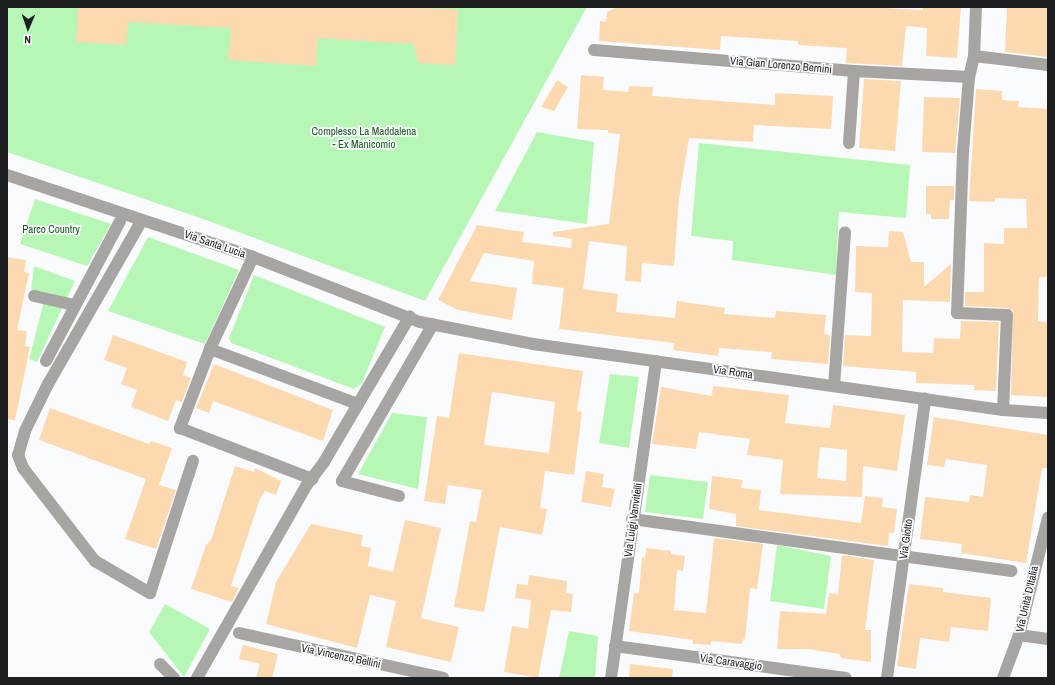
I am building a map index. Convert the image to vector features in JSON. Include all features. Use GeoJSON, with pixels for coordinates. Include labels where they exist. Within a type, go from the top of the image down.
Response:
{"type":"FeatureCollection","features":[{"type":"Feature","properties":{"kind":"street"},"geometry":{"type":"LineString","coordinates":[[976,7],[974,56],[969,77],[957,313],[1007,315],[1003,410]]}},
{"type":"Feature","properties":{"kind":"street","name":"Via Gian Lorenzo Bernini"},"geometry":{"type":"LineString","coordinates":[[594,50],[854,71],[969,77]]}},
{"type":"Feature","properties":{"kind":"street"},"geometry":{"type":"LineString","coordinates":[[974,56],[1048,65]]}},
{"type":"Feature","properties":{"kind":"street"},"geometry":{"type":"LineString","coordinates":[[849,143],[854,71]]}},
{"type":"Feature","properties":{"kind":"street","name":"Via Santa Lucia"},"geometry":{"type":"LineString","coordinates":[[7,175],[252,257],[415,319]]}},
{"type":"Feature","properties":{"kind":"street"},"geometry":{"type":"LineString","coordinates":[[142,220],[48,384],[25,431],[18,455],[23,468],[95,561],[150,593],[193,461]]}},
{"type":"Feature","properties":{"kind":"street"},"geometry":{"type":"LineString","coordinates":[[46,361],[120,221]]}},
{"type":"Feature","properties":{"kind":"street"},"geometry":{"type":"LineString","coordinates":[[834,386],[845,232]]}},
{"type":"Feature","properties":{"kind":"street"},"geometry":{"type":"LineString","coordinates":[[252,257],[210,349],[180,428],[312,479]]}},
{"type":"Feature","properties":{"kind":"street"},"geometry":{"type":"LineString","coordinates":[[34,296],[75,305]]}},
{"type":"Feature","properties":{"kind":"street"},"geometry":{"type":"LineString","coordinates":[[197,678],[312,479],[358,404],[415,319]]}},
{"type":"Feature","properties":{"kind":"street","name":"Via Roma"},"geometry":{"type":"LineString","coordinates":[[415,319],[533,344],[1003,410],[1048,413]]}},
{"type":"Feature","properties":{"kind":"street"},"geometry":{"type":"LineString","coordinates":[[399,496],[342,481],[433,324]]}},
{"type":"Feature","properties":{"kind":"street"},"geometry":{"type":"LineString","coordinates":[[210,349],[358,404]]}},
{"type":"Feature","properties":{"kind":"street","name":"Via Luigi Vanvitelli"},"geometry":{"type":"LineString","coordinates":[[611,678],[632,519],[656,361]]}},
{"type":"Feature","properties":{"kind":"street","name":"Via Giotto"},"geometry":{"type":"LineString","coordinates":[[887,678],[925,399]]}},
{"type":"Feature","properties":{"kind":"street","name":"Via Unità D'Italia"},"geometry":{"type":"LineString","coordinates":[[1003,678],[1019,635],[1048,518]]}},
{"type":"Feature","properties":{"kind":"street"},"geometry":{"type":"LineString","coordinates":[[632,519],[903,558],[1011,571]]}},
{"type":"Feature","properties":{"kind":"street","name":"Via Vincenzo Bellini"},"geometry":{"type":"LineString","coordinates":[[238,633],[443,678]]}},
{"type":"Feature","properties":{"kind":"street"},"geometry":{"type":"LineString","coordinates":[[1019,635],[1048,639]]}},
{"type":"Feature","properties":{"kind":"street","name":"Via Caravaggio"},"geometry":{"type":"LineString","coordinates":[[615,646],[846,678]]}},
{"type":"Feature","properties":{"kind":"street"},"geometry":{"type":"LineString","coordinates":[[160,664],[174,678]]}},
{"type":"Feature","properties":{"kind":"green space","name":"Complesso La Maddalena - Ex Manicomio"},"geometry":{"type":"Polygon","coordinates":[[[7,7],[587,7],[425,301],[203,219],[7,152],[7,7]]]}},
{"type":"Feature","properties":{"kind":"green space"},"geometry":{"type":"Polygon","coordinates":[[[537,132],[594,142],[587,224],[495,211],[537,132]]]}},
{"type":"Feature","properties":{"kind":"green space"},"geometry":{"type":"Polygon","coordinates":[[[699,143],[910,165],[906,218],[839,212],[836,275],[732,260],[733,241],[691,236],[699,143]]]}},
{"type":"Feature","properties":{"kind":"green space","name":"Parco Country"},"geometry":{"type":"Polygon","coordinates":[[[35,199],[111,224],[87,266],[20,244],[35,199]]]}},
{"type":"Feature","properties":{"kind":"green space"},"geometry":{"type":"Polygon","coordinates":[[[148,237],[239,270],[205,344],[108,311],[148,237]]]}},
{"type":"Feature","properties":{"kind":"green space","name":"Parco Country"},"geometry":{"type":"Polygon","coordinates":[[[34,266],[75,281],[37,362],[29,359],[46,294],[31,290],[34,266]]]}},
{"type":"Feature","properties":{"kind":"green space"},"geometry":{"type":"Polygon","coordinates":[[[254,275],[385,327],[362,383],[354,389],[231,343],[229,338],[254,275]]]}},
{"type":"Feature","properties":{"kind":"green space"},"geometry":{"type":"Polygon","coordinates":[[[610,374],[639,377],[629,448],[599,443],[610,374]]]}},
{"type":"Feature","properties":{"kind":"green space"},"geometry":{"type":"Polygon","coordinates":[[[392,413],[427,417],[418,489],[358,474],[392,413]]]}},
{"type":"Feature","properties":{"kind":"green space"},"geometry":{"type":"Polygon","coordinates":[[[650,475],[708,482],[703,519],[645,512],[650,475]]]}},
{"type":"Feature","properties":{"kind":"green space"},"geometry":{"type":"Polygon","coordinates":[[[777,545],[831,556],[824,609],[770,601],[777,545]]]}},
{"type":"Feature","properties":{"kind":"green space"},"geometry":{"type":"Polygon","coordinates":[[[165,604],[210,629],[184,677],[149,632],[165,604]]]}},
{"type":"Feature","properties":{"kind":"green space"},"geometry":{"type":"Polygon","coordinates":[[[569,631],[598,636],[595,678],[559,678],[569,631]]]}},
{"type":"Feature","properties":{"kind":"building"},"geometry":{"type":"Polygon","coordinates":[[[78,7],[406,7],[458,10],[455,65],[418,63],[414,44],[318,38],[316,66],[228,60],[231,28],[128,22],[126,45],[76,42],[78,7]]]}},
{"type":"Feature","properties":{"kind":"building"},"geometry":{"type":"Polygon","coordinates":[[[617,7],[863,7],[923,10],[923,7],[961,7],[957,58],[926,56],[927,28],[906,26],[902,66],[846,63],[847,48],[798,45],[798,41],[721,36],[720,50],[599,41],[600,21],[606,22],[607,12],[617,7]]]}},
{"type":"Feature","properties":{"kind":"building"},"geometry":{"type":"Polygon","coordinates":[[[1007,7],[1048,7],[1048,57],[1005,52],[1007,7]]]}},
{"type":"Feature","properties":{"kind":"building"},"geometry":{"type":"Polygon","coordinates":[[[581,75],[604,77],[603,90],[628,92],[629,86],[653,87],[652,96],[775,105],[775,93],[833,96],[831,129],[754,125],[753,142],[689,138],[679,199],[674,266],[642,263],[641,282],[625,281],[627,246],[589,241],[583,289],[618,294],[616,312],[675,318],[677,301],[725,308],[724,314],[775,318],[776,311],[826,315],[824,334],[830,335],[828,364],[771,359],[772,352],[719,348],[718,356],[673,350],[674,343],[559,329],[564,288],[532,284],[534,261],[484,253],[470,281],[517,288],[512,320],[458,310],[438,300],[477,225],[524,232],[522,242],[571,248],[572,239],[553,236],[553,232],[609,224],[620,134],[608,133],[608,130],[577,129],[581,75]]]}},
{"type":"Feature","properties":{"kind":"building"},"geometry":{"type":"Polygon","coordinates":[[[864,79],[901,81],[895,151],[859,148],[864,79]]]}},
{"type":"Feature","properties":{"kind":"building"},"geometry":{"type":"Polygon","coordinates":[[[557,80],[568,87],[554,111],[541,107],[557,80]]]}},
{"type":"Feature","properties":{"kind":"building"},"geometry":{"type":"Polygon","coordinates":[[[976,89],[1002,91],[1002,100],[1019,101],[1018,107],[1048,109],[1048,277],[1039,277],[1038,321],[1048,322],[1048,397],[1011,395],[1013,311],[1007,308],[965,306],[965,292],[984,292],[984,243],[1004,244],[1004,228],[1027,228],[1026,199],[995,198],[995,202],[969,201],[976,89]]]}},
{"type":"Feature","properties":{"kind":"building"},"geometry":{"type":"Polygon","coordinates":[[[924,97],[960,98],[955,153],[922,152],[924,97]]]}},
{"type":"Feature","properties":{"kind":"building"},"geometry":{"type":"Polygon","coordinates":[[[926,186],[954,186],[954,200],[950,200],[949,219],[931,219],[931,214],[926,214],[926,186]]]}},
{"type":"Feature","properties":{"kind":"building"},"geometry":{"type":"Polygon","coordinates":[[[889,231],[903,232],[911,262],[924,262],[924,287],[951,264],[950,302],[903,300],[902,352],[933,353],[934,338],[960,339],[961,321],[999,322],[996,391],[974,390],[974,385],[916,383],[916,372],[843,366],[845,335],[871,336],[872,293],[855,292],[856,246],[888,247],[889,231]]]}},
{"type":"Feature","properties":{"kind":"building"},"geometry":{"type":"Polygon","coordinates":[[[7,257],[26,260],[24,272],[29,273],[17,330],[27,331],[25,346],[30,347],[15,420],[7,419],[7,257]]]}},
{"type":"Feature","properties":{"kind":"building"},"geometry":{"type":"Polygon","coordinates":[[[113,335],[187,362],[183,375],[191,378],[182,402],[176,400],[168,421],[131,407],[137,390],[121,384],[127,368],[104,360],[113,335]]]}},
{"type":"Feature","properties":{"kind":"building"},"geometry":{"type":"Polygon","coordinates":[[[459,353],[583,371],[577,411],[582,412],[574,475],[545,471],[540,508],[547,509],[542,535],[500,527],[484,612],[454,607],[470,521],[476,522],[482,490],[448,485],[445,504],[424,501],[437,416],[449,418],[459,353]],[[492,392],[484,445],[549,453],[555,402],[492,392]]]}},
{"type":"Feature","properties":{"kind":"building"},"geometry":{"type":"Polygon","coordinates":[[[214,364],[333,410],[323,441],[213,401],[209,413],[196,408],[214,364]]]}},
{"type":"Feature","properties":{"kind":"building"},"geometry":{"type":"Polygon","coordinates":[[[713,386],[789,395],[785,423],[830,428],[833,405],[905,415],[897,471],[863,466],[862,497],[780,494],[783,460],[747,455],[750,439],[699,432],[696,449],[652,444],[661,387],[712,396],[713,386]],[[820,447],[817,478],[846,481],[847,450],[820,447]]]}},
{"type":"Feature","properties":{"kind":"building"},"geometry":{"type":"Polygon","coordinates":[[[50,408],[149,444],[151,441],[172,448],[159,485],[176,490],[156,549],[125,539],[146,479],[39,440],[50,408]]]}},
{"type":"Feature","properties":{"kind":"building"},"geometry":{"type":"Polygon","coordinates":[[[934,417],[1048,435],[1047,468],[1042,468],[1026,563],[961,553],[962,544],[920,539],[925,497],[969,502],[970,495],[983,497],[987,465],[946,459],[944,467],[927,465],[934,417]]]}},
{"type":"Feature","properties":{"kind":"building"},"geometry":{"type":"Polygon","coordinates":[[[235,466],[254,472],[255,468],[281,481],[276,495],[265,491],[260,499],[231,586],[239,588],[232,602],[191,589],[206,545],[211,540],[235,466]]]}},
{"type":"Feature","properties":{"kind":"building"},"geometry":{"type":"Polygon","coordinates":[[[586,471],[604,474],[602,487],[615,489],[611,507],[581,502],[586,471]]]}},
{"type":"Feature","properties":{"kind":"building"},"geometry":{"type":"Polygon","coordinates":[[[712,476],[743,480],[741,488],[761,490],[759,510],[861,523],[865,496],[883,498],[882,507],[897,509],[894,533],[889,533],[888,546],[736,526],[736,514],[709,509],[712,476]]]}},
{"type":"Feature","properties":{"kind":"building"},"geometry":{"type":"Polygon","coordinates":[[[405,520],[441,528],[421,618],[459,627],[451,662],[386,647],[396,601],[370,595],[357,648],[266,624],[276,582],[311,524],[363,535],[361,546],[371,548],[368,566],[393,572],[405,520]]]}},
{"type":"Feature","properties":{"kind":"building"},"geometry":{"type":"Polygon","coordinates":[[[714,538],[763,544],[757,589],[750,588],[745,640],[743,639],[742,644],[711,641],[711,645],[693,644],[693,640],[629,631],[634,593],[639,593],[642,557],[645,558],[646,548],[671,551],[671,554],[685,556],[683,571],[677,570],[674,610],[706,613],[714,538]]]}},
{"type":"Feature","properties":{"kind":"building"},"geometry":{"type":"Polygon","coordinates":[[[842,555],[874,560],[865,630],[871,630],[871,662],[841,658],[840,654],[807,649],[777,649],[780,611],[826,614],[829,593],[838,594],[842,555]]]}},
{"type":"Feature","properties":{"kind":"building"},"geometry":{"type":"Polygon","coordinates":[[[529,575],[567,581],[566,593],[573,594],[571,612],[551,610],[538,678],[504,672],[512,626],[528,629],[531,600],[515,598],[517,584],[528,585],[529,575]]]}},
{"type":"Feature","properties":{"kind":"building"},"geometry":{"type":"Polygon","coordinates":[[[909,584],[943,588],[943,592],[991,598],[988,631],[951,627],[949,642],[920,638],[916,669],[897,666],[909,584]]]}},
{"type":"Feature","properties":{"kind":"building"},"geometry":{"type":"Polygon","coordinates":[[[243,645],[278,654],[272,678],[256,678],[260,664],[239,659],[243,645]]]}},
{"type":"Feature","properties":{"kind":"building"},"geometry":{"type":"Polygon","coordinates":[[[630,664],[673,669],[672,678],[629,678],[630,664]]]}}]}
